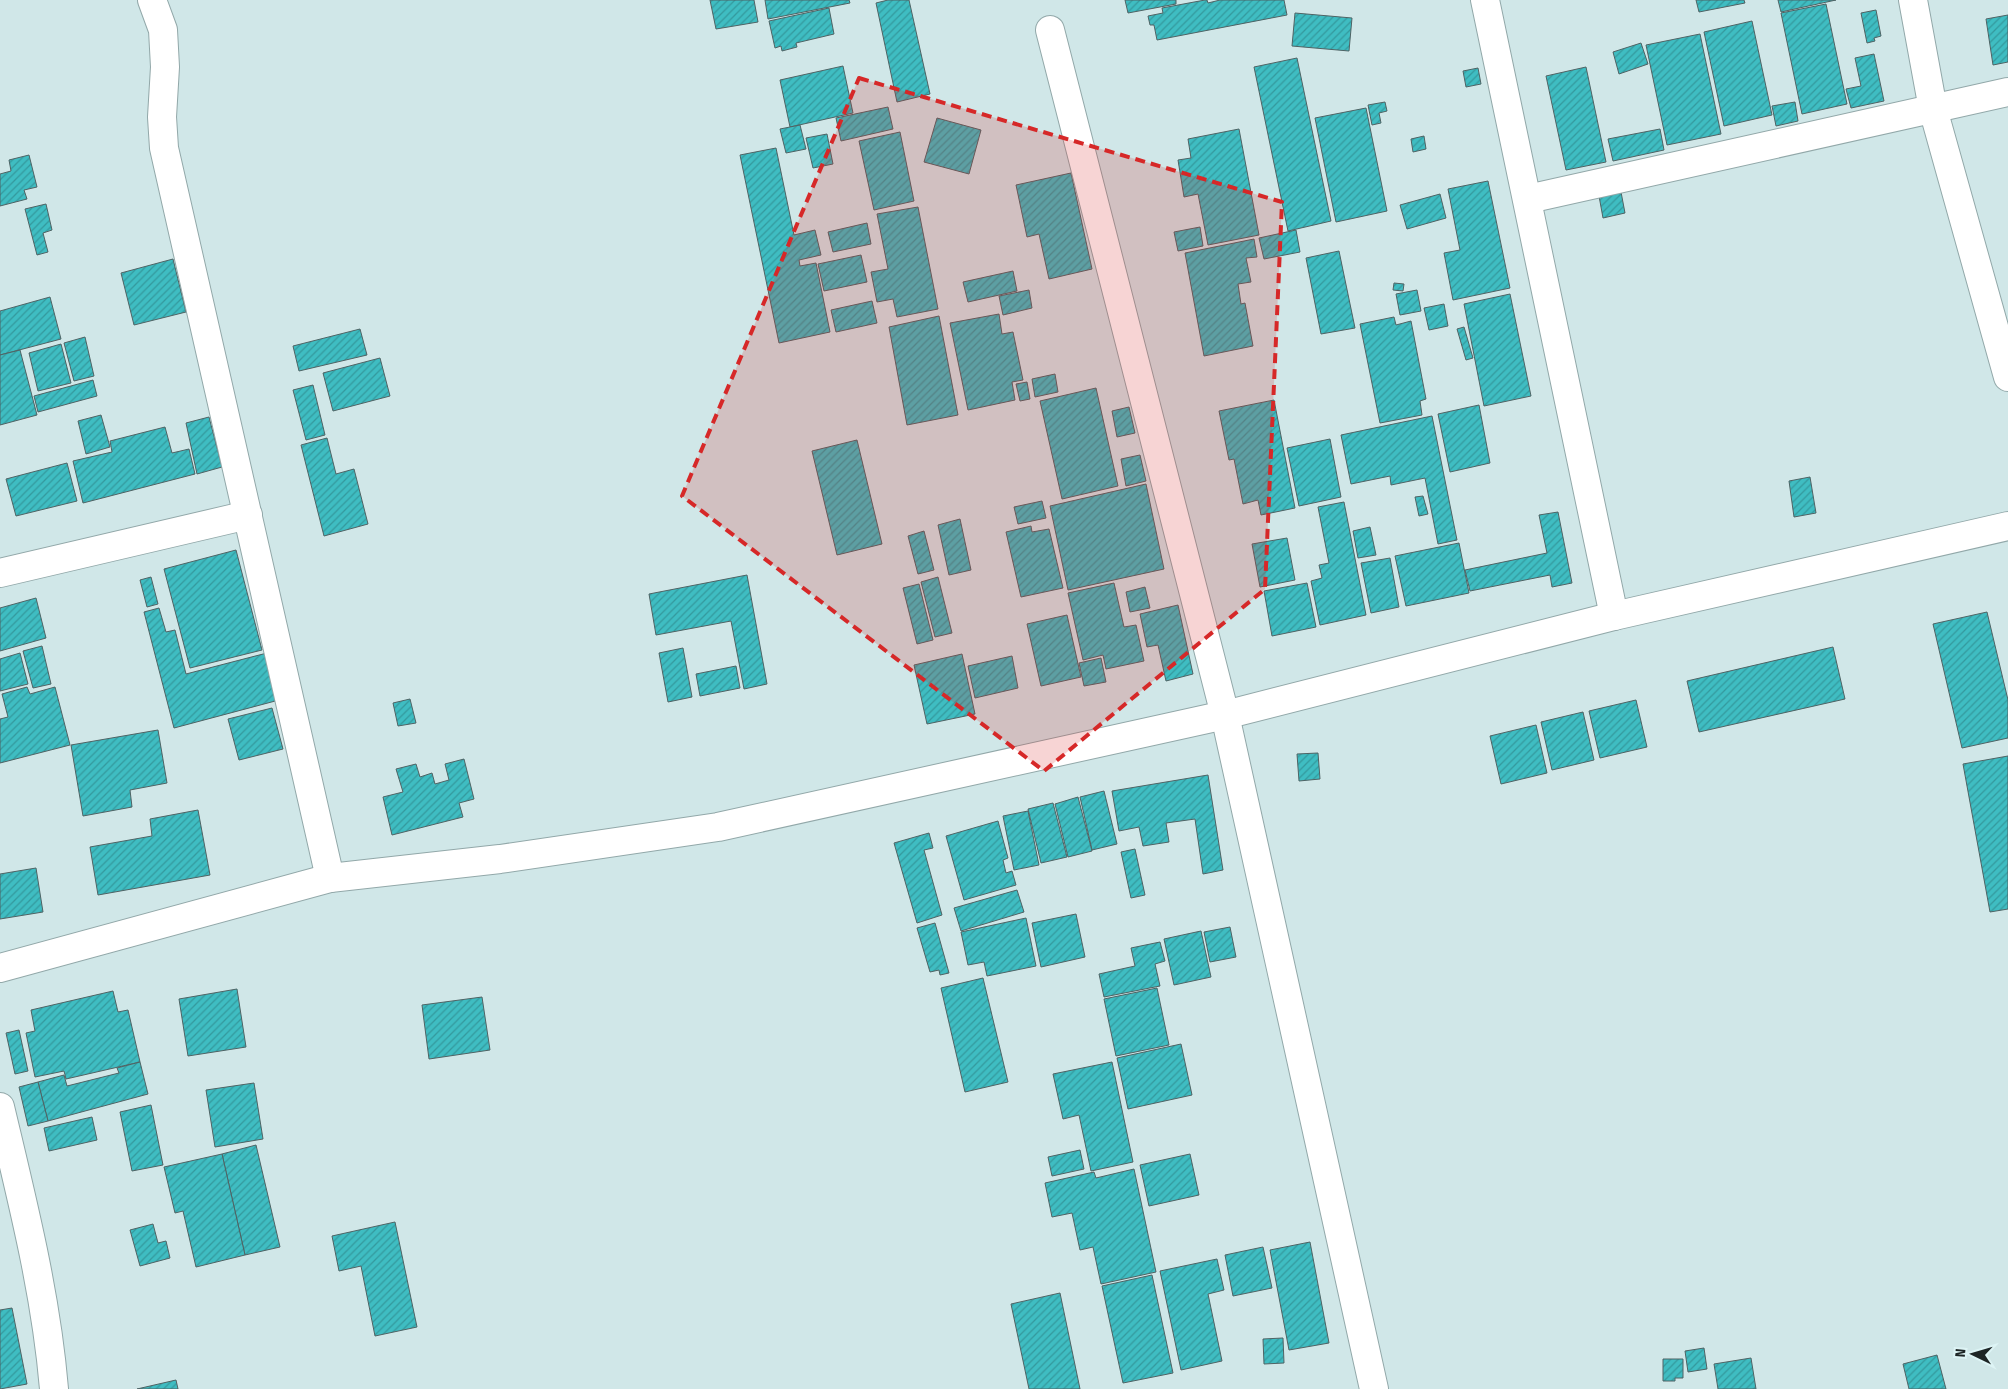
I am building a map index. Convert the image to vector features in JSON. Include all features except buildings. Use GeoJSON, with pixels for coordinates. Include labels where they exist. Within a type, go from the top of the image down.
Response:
{"type":"FeatureCollection","features":[{"type":"Feature","properties":{"kind":"street"},"geometry":{"type":"LineString","coordinates":[[152,0],[163,30],[166,68],[162,117],[164,148],[330,878]]}},
{"type":"Feature","properties":{"kind":"street"},"geometry":{"type":"LineString","coordinates":[[1485,0],[1614,616]]}},
{"type":"Feature","properties":{"kind":"street"},"geometry":{"type":"LineString","coordinates":[[1912,0],[1932,109],[2008,377]]}},
{"type":"Feature","properties":{"kind":"street"},"geometry":{"type":"LineString","coordinates":[[1050,30],[1225,715],[1374,1389]]}},
{"type":"Feature","properties":{"kind":"street"},"geometry":{"type":"LineString","coordinates":[[1528,199],[2008,92]]}},
{"type":"Feature","properties":{"kind":"street"},"geometry":{"type":"LineString","coordinates":[[0,573],[248,516]]}},
{"type":"Feature","properties":{"kind":"street"},"geometry":{"type":"LineString","coordinates":[[0,968],[330,878],[500,859],[718,826],[1225,715],[1614,616],[2008,526]]}},
{"type":"Feature","properties":{"kind":"street"},"geometry":{"type":"LineString","coordinates":[[0,1107],[34,1249],[51,1352],[54,1389]]}},
{"type":"Feature","properties":{"kind":"highlighted area"},"geometry":{"type":"Polygon","coordinates":[[[859,78],[1282,202],[1265,589],[1044,771],[682,496],[859,78]]]}}]}
